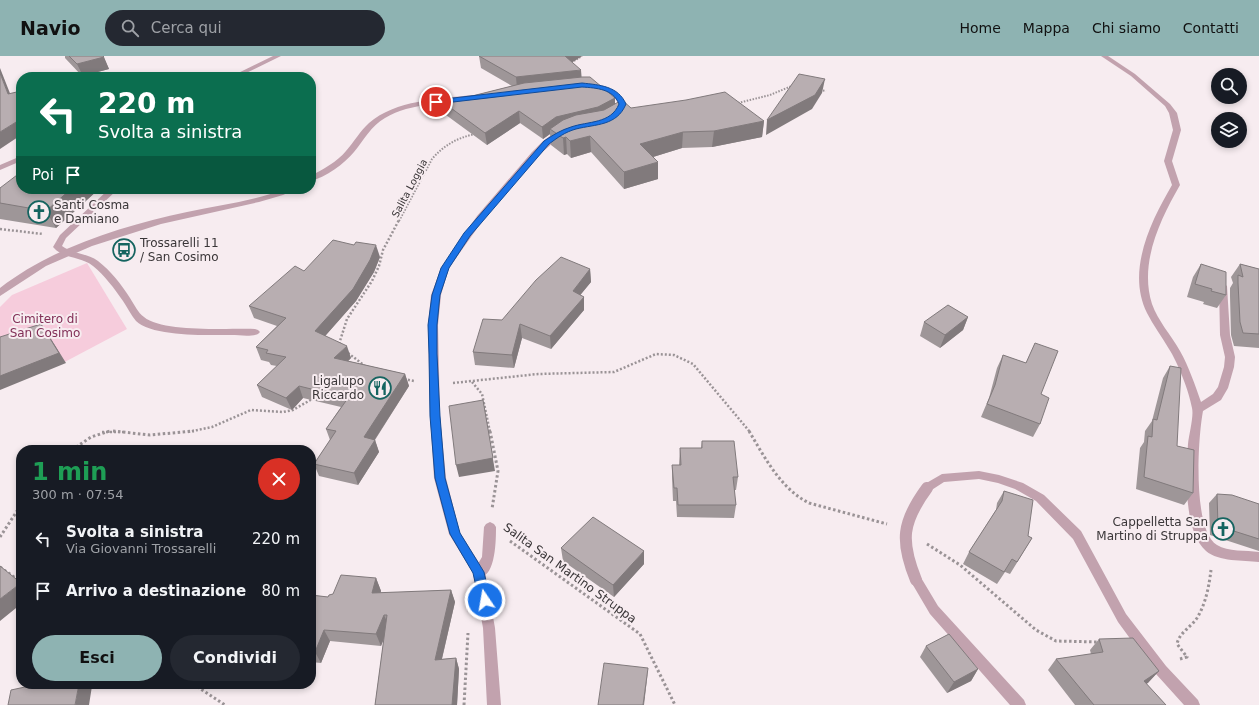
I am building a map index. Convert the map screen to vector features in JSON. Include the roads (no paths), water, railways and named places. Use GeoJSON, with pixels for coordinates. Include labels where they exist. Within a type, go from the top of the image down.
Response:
{"type":"FeatureCollection","features":[{"type":"Feature","properties":{"kind":"street"},"geometry":{"type":"LineString","coordinates":[[244,72],[278,56]]}},
{"type":"Feature","properties":{"kind":"street"},"geometry":{"type":"LineString","coordinates":[[1104,56],[1133,75],[1168,105],[1177,121],[1177,130],[1168,161],[1176,185],[1163,209],[1145,257],[1142,274],[1148,305],[1180,360],[1198,409],[1195,426],[1193,457],[1194,505],[1198,526],[1210,548],[1259,557]]}},
{"type":"Feature","properties":{"kind":"street"},"geometry":{"type":"LineString","coordinates":[[582,85],[606,88],[619,96],[622,104],[621,109],[618,114],[611,118]]}},
{"type":"Feature","properties":{"kind":"street"},"geometry":{"type":"LineString","coordinates":[[316,176],[347,155],[372,124],[382,117],[395,111],[436,102],[483,96]]}},
{"type":"Feature","properties":{"kind":"street"},"geometry":{"type":"LineString","coordinates":[[494,705],[489,628],[478,572],[455,534],[440,478],[434,384],[433,325],[436,295],[445,268],[472,229],[535,154],[554,137],[570,129]]}},
{"type":"Feature","properties":{"kind":"street"},"geometry":{"type":"LineString","coordinates":[[0,168],[16,160]]}},
{"type":"Feature","properties":{"kind":"street"},"geometry":{"type":"LineString","coordinates":[[109,194],[63,237],[57,247],[64,253],[80,254],[93,261],[117,286],[140,319],[150,326],[166,329],[255,332]]}},
{"type":"Feature","properties":{"kind":"street"},"geometry":{"type":"LineString","coordinates":[[0,293],[36,267],[64,253],[142,226],[194,213],[271,198],[280,194]]}},
{"type":"Feature","properties":{"kind":"street"},"geometry":{"type":"LineString","coordinates":[[1198,409],[1217,397],[1223,388],[1229,367],[1230,357],[1225,335],[1223,296],[1225,274]]}},
{"type":"Feature","properties":{"kind":"street"},"geometry":{"type":"LineString","coordinates":[[1019,705],[934,610],[907,562],[904,546],[905,532],[909,515],[927,488],[942,478],[979,475],[999,479],[1013,484],[1040,498],[1078,535],[1122,618],[1161,670],[1193,705]]}},
{"type":"Feature","properties":{"kind":"street"},"geometry":{"type":"LineString","coordinates":[[478,572],[485,565],[488,559],[490,527]]}},
{"type":"Feature","properties":{"kind":"place","name":"Santi Cosma e Damiano"},"geometry":{"type":"Point","coordinates":[39,212]}},
{"type":"Feature","properties":{"kind":"place","name":"Trossarelli 11 / San Cosimo"},"geometry":{"type":"Point","coordinates":[124,250]}},
{"type":"Feature","properties":{"kind":"place","name":"Ligalupo Riccardo"},"geometry":{"type":"Point","coordinates":[380,388]}},
{"type":"Feature","properties":{"kind":"place","name":"Cappelletta San Martino di Struppa"},"geometry":{"type":"Point","coordinates":[1223,529]}},
{"type":"Feature","properties":{"kind":"park label","name":"Cimitero di San Cosimo"},"geometry":{"type":"Point","coordinates":[45,326]}}]}
